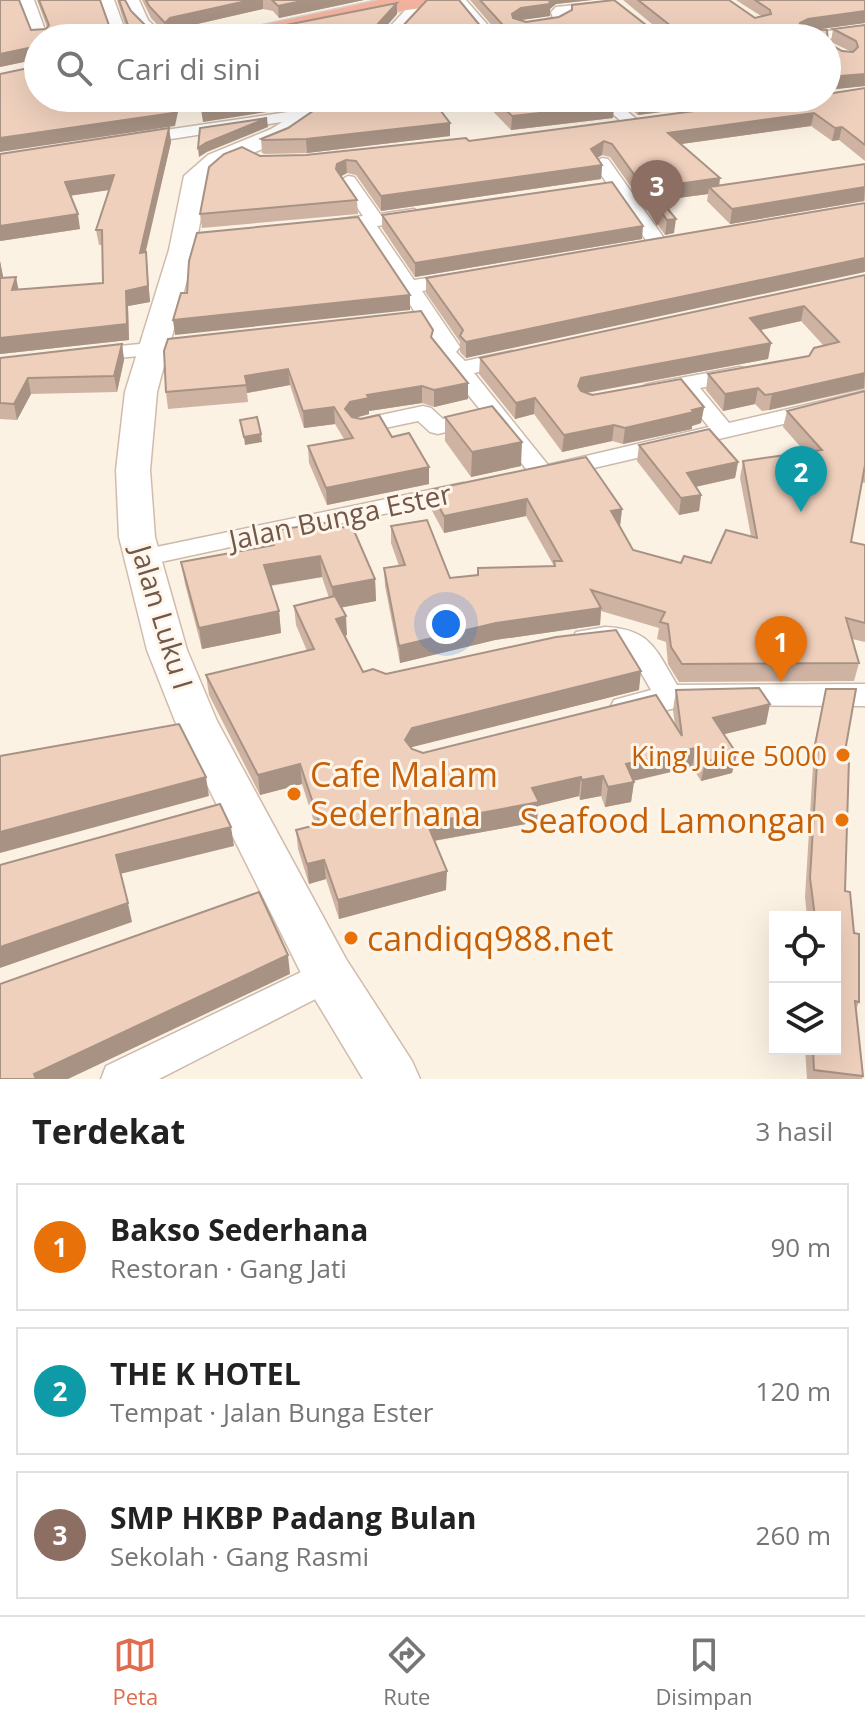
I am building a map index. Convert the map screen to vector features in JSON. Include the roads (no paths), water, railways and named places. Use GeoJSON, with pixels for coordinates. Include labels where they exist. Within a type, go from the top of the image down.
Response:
{"type":"FeatureCollection","features":[{"type":"Feature","properties":{"kind":"highway"},"geometry":{"type":"LineString","coordinates":[[251,24],[378,2],[422,4]]}},
{"type":"Feature","properties":{"kind":"highway"},"geometry":{"type":"LineString","coordinates":[[291,24],[378,2]]}},
{"type":"Feature","properties":{"kind":"street"},"geometry":{"type":"LineString","coordinates":[[27,0],[36,24]]}},
{"type":"Feature","properties":{"kind":"street"},"geometry":{"type":"LineString","coordinates":[[107,0],[116,24]]}},
{"type":"Feature","properties":{"kind":"street"},"geometry":{"type":"LineString","coordinates":[[132,0],[144,24]]}},
{"type":"Feature","properties":{"kind":"street"},"geometry":{"type":"LineString","coordinates":[[459,0],[480,24]]}},
{"type":"Feature","properties":{"kind":"street"},"geometry":{"type":"LineString","coordinates":[[540,24],[560,21],[558,12],[561,10],[617,5],[611,0]]}},
{"type":"Feature","properties":{"kind":"street"},"geometry":{"type":"LineString","coordinates":[[403,24],[422,4]]}},
{"type":"Feature","properties":{"kind":"street"},"geometry":{"type":"LineString","coordinates":[[841,33],[865,30]]}},
{"type":"Feature","properties":{"kind":"street"},"geometry":{"type":"LineString","coordinates":[[126,141],[286,112]]}},
{"type":"Feature","properties":{"kind":"street","name":"Jalan Luku I"},"geometry":{"type":"LineString","coordinates":[[314,112],[248,156],[216,160],[199,171],[193,184],[190,239],[141,392],[133,470],[142,558],[167,650],[181,724],[265,892],[328,975],[393,1079]]}},
{"type":"Feature","properties":{"kind":"street"},"geometry":{"type":"LineString","coordinates":[[603,128],[641,123],[624,112]]}},
{"type":"Feature","properties":{"kind":"street"},"geometry":{"type":"LineString","coordinates":[[602,163],[608,186],[659,245]]}},
{"type":"Feature","properties":{"kind":"street"},"geometry":{"type":"LineString","coordinates":[[348,181],[370,222],[449,347],[444,351],[498,414],[542,473]]}},
{"type":"Feature","properties":{"kind":"street"},"geometry":{"type":"LineString","coordinates":[[311,229],[435,212]]}},
{"type":"Feature","properties":{"kind":"street"},"geometry":{"type":"LineString","coordinates":[[410,287],[488,274]]}},
{"type":"Feature","properties":{"kind":"street"},"geometry":{"type":"LineString","coordinates":[[400,321],[430,317]]}},
{"type":"Feature","properties":{"kind":"street"},"geometry":{"type":"LineString","coordinates":[[65,357],[200,343]]}},
{"type":"Feature","properties":{"kind":"street"},"geometry":{"type":"LineString","coordinates":[[460,369],[537,352]]}},
{"type":"Feature","properties":{"kind":"street"},"geometry":{"type":"LineString","coordinates":[[635,393],[759,370]]}},
{"type":"Feature","properties":{"kind":"street"},"geometry":{"type":"LineString","coordinates":[[686,385],[723,430]]}},
{"type":"Feature","properties":{"kind":"street"},"geometry":{"type":"LineString","coordinates":[[511,479],[865,398]]}},
{"type":"Feature","properties":{"kind":"street"},"geometry":{"type":"LineString","coordinates":[[361,426],[423,413],[438,427],[498,414]]}},
{"type":"Feature","properties":{"kind":"street","name":"Jalan Bunga Ester"},"geometry":{"type":"LineString","coordinates":[[142,558],[481,486]]}},
{"type":"Feature","properties":{"kind":"street"},"geometry":{"type":"LineString","coordinates":[[553,645],[616,635],[630,638],[669,696]]}},
{"type":"Feature","properties":{"kind":"street"},"geometry":{"type":"LineString","coordinates":[[592,717],[669,696],[724,693],[865,695]]}},
{"type":"Feature","properties":{"kind":"street"},"geometry":{"type":"LineString","coordinates":[[120,1079],[328,975]]}},
{"type":"Feature","properties":{"kind":"place","name":"SMP HKBP Padang Bulan"},"geometry":{"type":"Point","coordinates":[657,226]}},
{"type":"Feature","properties":{"kind":"place","name":"THE K HOTEL"},"geometry":{"type":"Point","coordinates":[801,512]}},
{"type":"Feature","properties":{"kind":"place","name":"Bakso Sederhana"},"geometry":{"type":"Point","coordinates":[781,682]}},
{"type":"Feature","properties":{"kind":"place","name":"King Juice 5000"},"geometry":{"type":"Point","coordinates":[843,755]}},
{"type":"Feature","properties":{"kind":"place","name":"Cafe Malam Sederhana"},"geometry":{"type":"Point","coordinates":[294,794]}},
{"type":"Feature","properties":{"kind":"place","name":"Seafood Lamongan"},"geometry":{"type":"Point","coordinates":[842,820]}},
{"type":"Feature","properties":{"kind":"place","name":"candiqq988.net"},"geometry":{"type":"Point","coordinates":[351,938]}}]}
